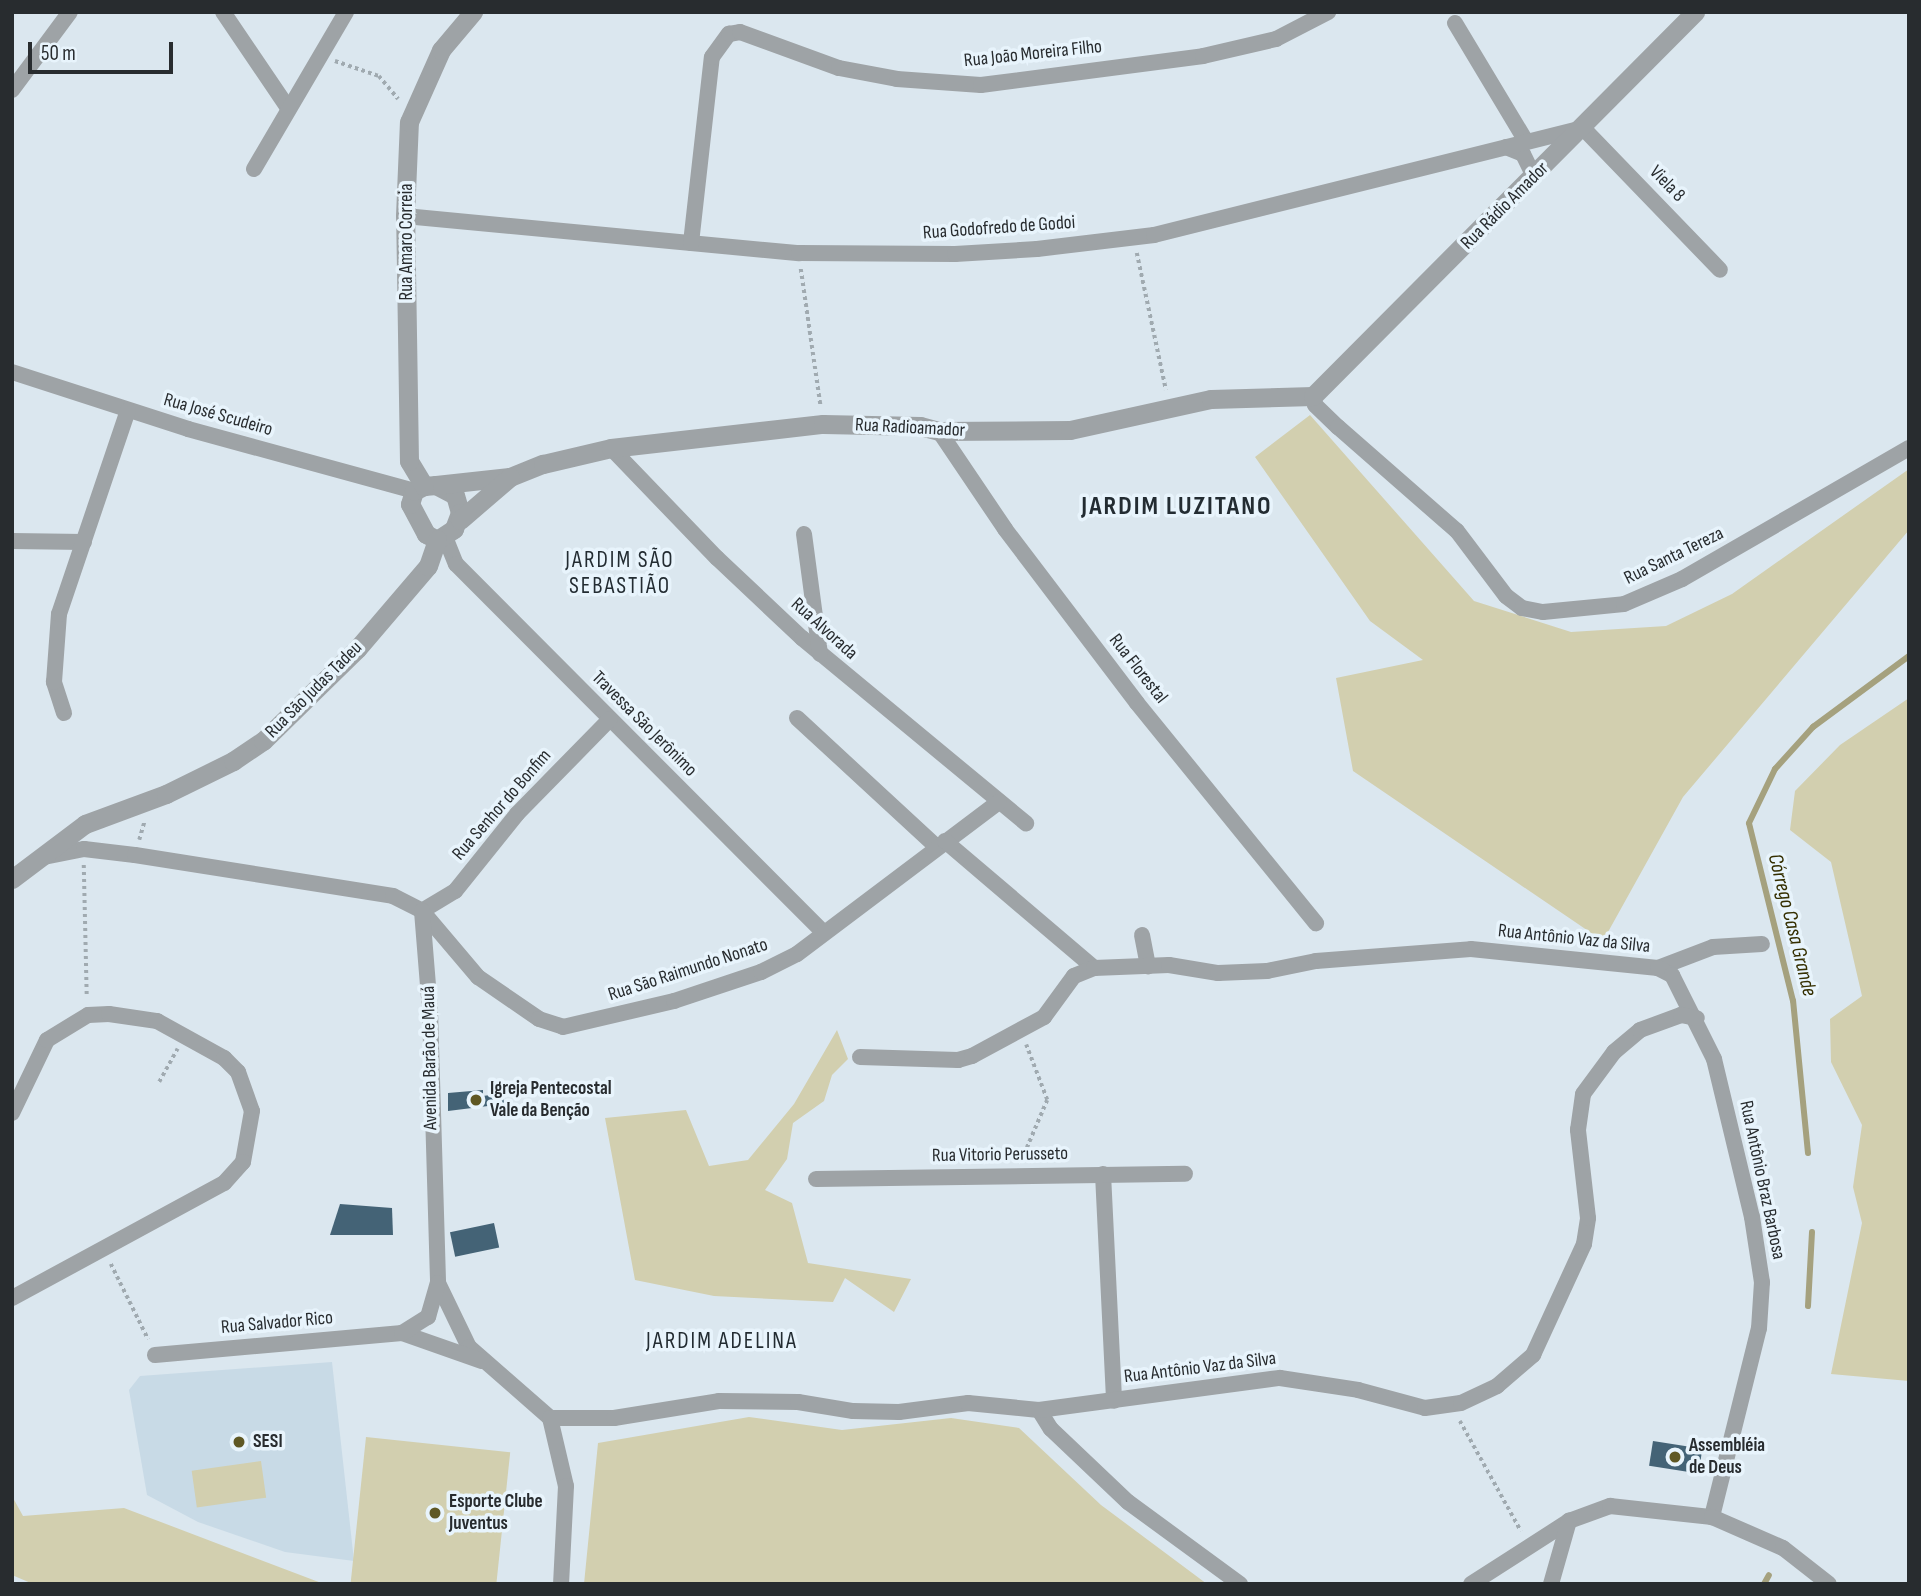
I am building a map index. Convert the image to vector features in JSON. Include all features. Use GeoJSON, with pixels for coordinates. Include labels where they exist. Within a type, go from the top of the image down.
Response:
{"type":"FeatureCollection","features":[{"type":"Feature","properties":{"kind":"street"},"geometry":{"type":"LineString","coordinates":[[12,90],[70,12]]}},
{"type":"Feature","properties":{"kind":"street"},"geometry":{"type":"LineString","coordinates":[[223,12],[288,108]]}},
{"type":"Feature","properties":{"kind":"street"},"geometry":{"type":"LineString","coordinates":[[254,169],[313,64],[346,12]]}},
{"type":"Feature","properties":{"kind":"street","name":"Rua Amaro Correia"},"geometry":{"type":"LineString","coordinates":[[425,487],[409,461],[405,216],[411,116],[442,50],[473,12]]}},
{"type":"Feature","properties":{"kind":"street","name":"Rua João Moreira Filho"},"geometry":{"type":"LineString","coordinates":[[691,243],[712,57],[718,43],[740,32],[839,68],[897,79],[981,85],[1203,56],[1276,39],[1328,12]]}},
{"type":"Feature","properties":{"kind":"street","name":"Rua Rádio Amador"},"geometry":{"type":"LineString","coordinates":[[1313,396],[1583,128],[1695,12]]}},
{"type":"Feature","properties":{"kind":"street"},"geometry":{"type":"LineString","coordinates":[[1455,23],[1525,141]]}},
{"type":"Feature","properties":{"kind":"street","name":"Rua Godofredo de Godoi"},"geometry":{"type":"LineString","coordinates":[[405,216],[799,253],[955,254],[1133,238],[1264,210],[1583,128]]}},
{"type":"Feature","properties":{"kind":"street","name":"Viela 8"},"geometry":{"type":"LineString","coordinates":[[1583,128],[1720,270]]}},
{"type":"Feature","properties":{"kind":"street"},"geometry":{"type":"LineString","coordinates":[[1506,147],[1523,154],[1534,177]]}},
{"type":"Feature","properties":{"kind":"street","name":"Rua José Scudeiro"},"geometry":{"type":"LineString","coordinates":[[12,372],[128,410],[425,487]]}},
{"type":"Feature","properties":{"kind":"street","name":"Rua Radioamador"},"geometry":{"type":"LineString","coordinates":[[425,487],[510,477],[543,464],[611,448],[823,424],[920,426],[940,430],[1070,430],[1211,399],[1313,396]]}},
{"type":"Feature","properties":{"kind":"street","name":"Rua Santa Tereza"},"geometry":{"type":"LineString","coordinates":[[1313,396],[1315,405],[1338,427],[1457,531],[1506,596],[1522,608],[1543,612],[1624,604],[1682,579],[1909,449]]}},
{"type":"Feature","properties":{"kind":"street"},"geometry":{"type":"LineString","coordinates":[[64,713],[54,682],[60,614],[128,410]]}},
{"type":"Feature","properties":{"kind":"street","name":"Rua Florestal"},"geometry":{"type":"LineString","coordinates":[[940,430],[1005,530],[1137,703],[1316,923]]}},
{"type":"Feature","properties":{"kind":"street","name":"Rua Alvorada"},"geometry":{"type":"LineString","coordinates":[[611,448],[717,558],[820,654],[1026,823]]}},
{"type":"Feature","properties":{"kind":"street","name":"Rua Radioamador"},"geometry":{"type":"LineString","coordinates":[[460,520],[510,477]]}},
{"type":"Feature","properties":{"kind":"street"},"geometry":{"type":"LineString","coordinates":[[425,487],[455,495],[460,520],[441,538],[426,534],[415,518],[410,504],[425,487]]}},
{"type":"Feature","properties":{"kind":"street"},"geometry":{"type":"LineString","coordinates":[[804,534],[820,654]]}},
{"type":"Feature","properties":{"kind":"street","name":"Travessa São Jerônimo"},"geometry":{"type":"LineString","coordinates":[[441,538],[456,564],[824,933]]}},
{"type":"Feature","properties":{"kind":"street","name":"Rua São Judas Tadeu"},"geometry":{"type":"LineString","coordinates":[[44,857],[85,824],[151,799],[233,761],[304,705],[428,566],[441,538]]}},
{"type":"Feature","properties":{"kind":"street"},"geometry":{"type":"LineString","coordinates":[[12,541],[84,542]]}},
{"type":"Feature","properties":{"kind":"street","name":"Rua Senhor do Bonfim"},"geometry":{"type":"LineString","coordinates":[[422,911],[455,891],[517,814],[610,719]]}},
{"type":"Feature","properties":{"kind":"street"},"geometry":{"type":"LineString","coordinates":[[797,719],[941,844],[1094,968]]}},
{"type":"Feature","properties":{"kind":"street","name":"Rua São Raimundo Nonato"},"geometry":{"type":"LineString","coordinates":[[422,911],[478,977],[539,1019],[563,1027],[662,1004],[761,972],[797,954],[999,802]]}},
{"type":"Feature","properties":{"kind":"street"},"geometry":{"type":"LineString","coordinates":[[12,879],[44,857],[84,849],[393,895],[422,911]]}},
{"type":"Feature","properties":{"kind":"street","name":"Avenida Barão de Mauá"},"geometry":{"type":"LineString","coordinates":[[422,911],[430,1011],[438,1283],[459,1331],[483,1362],[550,1418]]}},
{"type":"Feature","properties":{"kind":"street"},"geometry":{"type":"LineString","coordinates":[[1142,935],[1148,966]]}},
{"type":"Feature","properties":{"kind":"street"},"geometry":{"type":"LineString","coordinates":[[1658,968],[1713,947],[1762,944]]}},
{"type":"Feature","properties":{"kind":"street","name":"Rua Antônio Vaz da Silva"},"geometry":{"type":"LineString","coordinates":[[1021,1031],[1044,1017],[1074,976],[1094,968],[1148,966],[1219,973],[1267,971],[1316,961],[1471,949],[1658,968],[1672,975],[1697,1018]]}},
{"type":"Feature","properties":{"kind":"street"},"geometry":{"type":"LineString","coordinates":[[12,1113],[47,1040],[88,1015],[157,1021],[185,1035],[224,1058],[248,1091],[252,1111],[243,1163],[200,1200],[12,1298]]}},
{"type":"Feature","properties":{"kind":"street","name":"Rua Antônio Vaz da Silva"},"geometry":{"type":"LineString","coordinates":[[550,1418],[614,1418],[719,1401],[798,1402],[852,1411],[899,1412],[968,1403],[1039,1410],[1280,1378],[1358,1390],[1425,1408],[1451,1404],[1497,1386],[1533,1354],[1584,1244],[1588,1218],[1578,1130],[1583,1094],[1614,1052],[1640,1030],[1681,1015],[1697,1018]]}},
{"type":"Feature","properties":{"kind":"street","name":"Rua Antônio Braz Barbosa"},"geometry":{"type":"LineString","coordinates":[[1697,1018],[1714,1059],[1752,1217],[1762,1282],[1759,1328],[1712,1517]]}},
{"type":"Feature","properties":{"kind":"street"},"geometry":{"type":"LineString","coordinates":[[860,1057],[958,1060],[1021,1031]]}},
{"type":"Feature","properties":{"kind":"street"},"geometry":{"type":"LineString","coordinates":[[1103,1174],[1114,1401]]}},
{"type":"Feature","properties":{"kind":"street","name":"Rua Vitorio Perusseto"},"geometry":{"type":"LineString","coordinates":[[816,1179],[1185,1174]]}},
{"type":"Feature","properties":{"kind":"street"},"geometry":{"type":"LineString","coordinates":[[402,1333],[428,1317],[438,1283]]}},
{"type":"Feature","properties":{"kind":"street","name":"Rua Salvador Rico"},"geometry":{"type":"LineString","coordinates":[[155,1355],[402,1333],[483,1362]]}},
{"type":"Feature","properties":{"kind":"street"},"geometry":{"type":"LineString","coordinates":[[1039,1410],[1051,1429],[1128,1502],[1240,1584]]}},
{"type":"Feature","properties":{"kind":"street"},"geometry":{"type":"LineString","coordinates":[[550,1418],[566,1486],[561,1584]]}},
{"type":"Feature","properties":{"kind":"street"},"geometry":{"type":"LineString","coordinates":[[1471,1584],[1569,1521],[1610,1506],[1712,1517],[1776,1544],[1829,1584]]}},
{"type":"Feature","properties":{"kind":"street"},"geometry":{"type":"LineString","coordinates":[[1551,1584],[1569,1521]]}},
{"type":"Feature","properties":{"kind":"path"},"geometry":{"type":"LineString","coordinates":[[313,64],[337,61],[379,76],[411,116]]}},
{"type":"Feature","properties":{"kind":"path"},"geometry":{"type":"LineString","coordinates":[[1133,238],[1170,407]]}},
{"type":"Feature","properties":{"kind":"path"},"geometry":{"type":"LineString","coordinates":[[799,253],[823,424]]}},
{"type":"Feature","properties":{"kind":"path"},"geometry":{"type":"LineString","coordinates":[[135,855],[151,799]]}},
{"type":"Feature","properties":{"kind":"path"},"geometry":{"type":"LineString","coordinates":[[84,849],[88,1015]]}},
{"type":"Feature","properties":{"kind":"path"},"geometry":{"type":"LineString","coordinates":[[1014,1176],[1047,1100],[1021,1031]]}},
{"type":"Feature","properties":{"kind":"path"},"geometry":{"type":"LineString","coordinates":[[159,1082],[185,1035]]}},
{"type":"Feature","properties":{"kind":"path"},"geometry":{"type":"LineString","coordinates":[[104,1250],[155,1355]]}},
{"type":"Feature","properties":{"kind":"path"},"geometry":{"type":"LineString","coordinates":[[1451,1404],[1529,1545]]}},
{"type":"Feature","properties":{"kind":"shaded area"},"geometry":{"type":"Polygon","coordinates":[[[1310,415],[1474,601],[1571,632],[1666,626],[1732,594],[1909,469],[1909,530],[1683,797],[1603,941],[1353,771],[1336,678],[1423,660],[1370,621],[1255,457],[1310,415]]]}},
{"type":"Feature","properties":{"kind":"shaded area"},"geometry":{"type":"Polygon","coordinates":[[[1909,698],[1909,1381],[1831,1374],[1862,1223],[1853,1187],[1862,1125],[1831,1062],[1830,1019],[1862,996],[1831,862],[1790,830],[1795,791],[1840,745],[1909,698]]]}},
{"type":"Feature","properties":{"kind":"shaded area"},"geometry":{"type":"Polygon","coordinates":[[[837,1030],[848,1059],[832,1075],[824,1101],[793,1123],[787,1159],[765,1190],[792,1203],[808,1263],[911,1279],[894,1312],[845,1278],[833,1302],[714,1296],[635,1280],[605,1118],[686,1110],[709,1166],[748,1160],[794,1104],[837,1030]]]}},
{"type":"Feature","properties":{"kind":"shaded area","name":"SESI"},"geometry":{"type":"Polygon","coordinates":[[[332,1362],[354,1561],[285,1552],[198,1522],[147,1495],[129,1390],[140,1376],[332,1362]]]}},
{"type":"Feature","properties":{"kind":"shaded area"},"geometry":{"type":"Polygon","coordinates":[[[749,1417],[842,1430],[951,1418],[1019,1428],[1101,1505],[1207,1584],[584,1584],[598,1443],[749,1417]]]}},
{"type":"Feature","properties":{"kind":"shaded area","name":"Esporte Clube Juventus"},"geometry":{"type":"Polygon","coordinates":[[[366,1437],[510,1452],[496,1584],[351,1583],[366,1437]]]}},
{"type":"Feature","properties":{"kind":"shaded area"},"geometry":{"type":"Polygon","coordinates":[[[261,1461],[266,1498],[197,1507],[192,1471],[261,1461]]]}},
{"type":"Feature","properties":{"kind":"shaded area"},"geometry":{"type":"Polygon","coordinates":[[[12,1496],[23,1516],[124,1508],[324,1584],[33,1584],[12,1575],[12,1496]]]}},
{"type":"Feature","properties":{"kind":"building","name":"Igreja Pentecostal Vale da Benção"},"geometry":{"type":"Polygon","coordinates":[[[483,1090],[483,1096],[503,1093],[504,1104],[448,1111],[448,1093],[483,1090]]]}},
{"type":"Feature","properties":{"kind":"building"},"geometry":{"type":"Polygon","coordinates":[[[340,1204],[392,1208],[393,1235],[330,1235],[340,1204]]]}},
{"type":"Feature","properties":{"kind":"building"},"geometry":{"type":"Polygon","coordinates":[[[494,1223],[499,1247],[455,1257],[450,1232],[494,1223]]]}},
{"type":"Feature","properties":{"kind":"building","name":"Assembléia de Deus"},"geometry":{"type":"Polygon","coordinates":[[[1653,1441],[1702,1449],[1698,1474],[1649,1466],[1653,1441]]]}},
{"type":"Feature","properties":{"kind":"waterway","name":"Córrego Casa Grande"},"geometry":{"type":"LineString","coordinates":[[1808,1153],[1793,1001],[1749,823],[1775,769],[1813,727],[1909,656]]}},
{"type":"Feature","properties":{"kind":"waterway","name":"Córrego Casa Grande"},"geometry":{"type":"LineString","coordinates":[[1808,1306],[1812,1232]]}},
{"type":"Feature","properties":{"kind":"waterway"},"geometry":{"type":"LineString","coordinates":[[1764,1584],[1769,1575]]}},
{"type":"Feature","properties":{"kind":"place","name":"Igreja Pentecostal Vale da Benção"},"geometry":{"type":"Point","coordinates":[476,1100]}},
{"type":"Feature","properties":{"kind":"place","name":"SESI"},"geometry":{"type":"Point","coordinates":[239,1442]}},
{"type":"Feature","properties":{"kind":"place","name":"Assembléia de Deus"},"geometry":{"type":"Point","coordinates":[1675,1457]}},
{"type":"Feature","properties":{"kind":"place","name":"Esporte Clube Juventus"},"geometry":{"type":"Point","coordinates":[435,1513]}},
{"type":"Feature","properties":{"kind":"district","name":"JARDIM LUZITANO"},"geometry":{"type":"Point","coordinates":[1177,507]}},
{"type":"Feature","properties":{"kind":"district","name":"JARDIM SÃO SEBASTIÃO"},"geometry":{"type":"Point","coordinates":[620,573]}},
{"type":"Feature","properties":{"kind":"district","name":"JARDIM ADELINA"},"geometry":{"type":"Point","coordinates":[722,1341]}}]}
